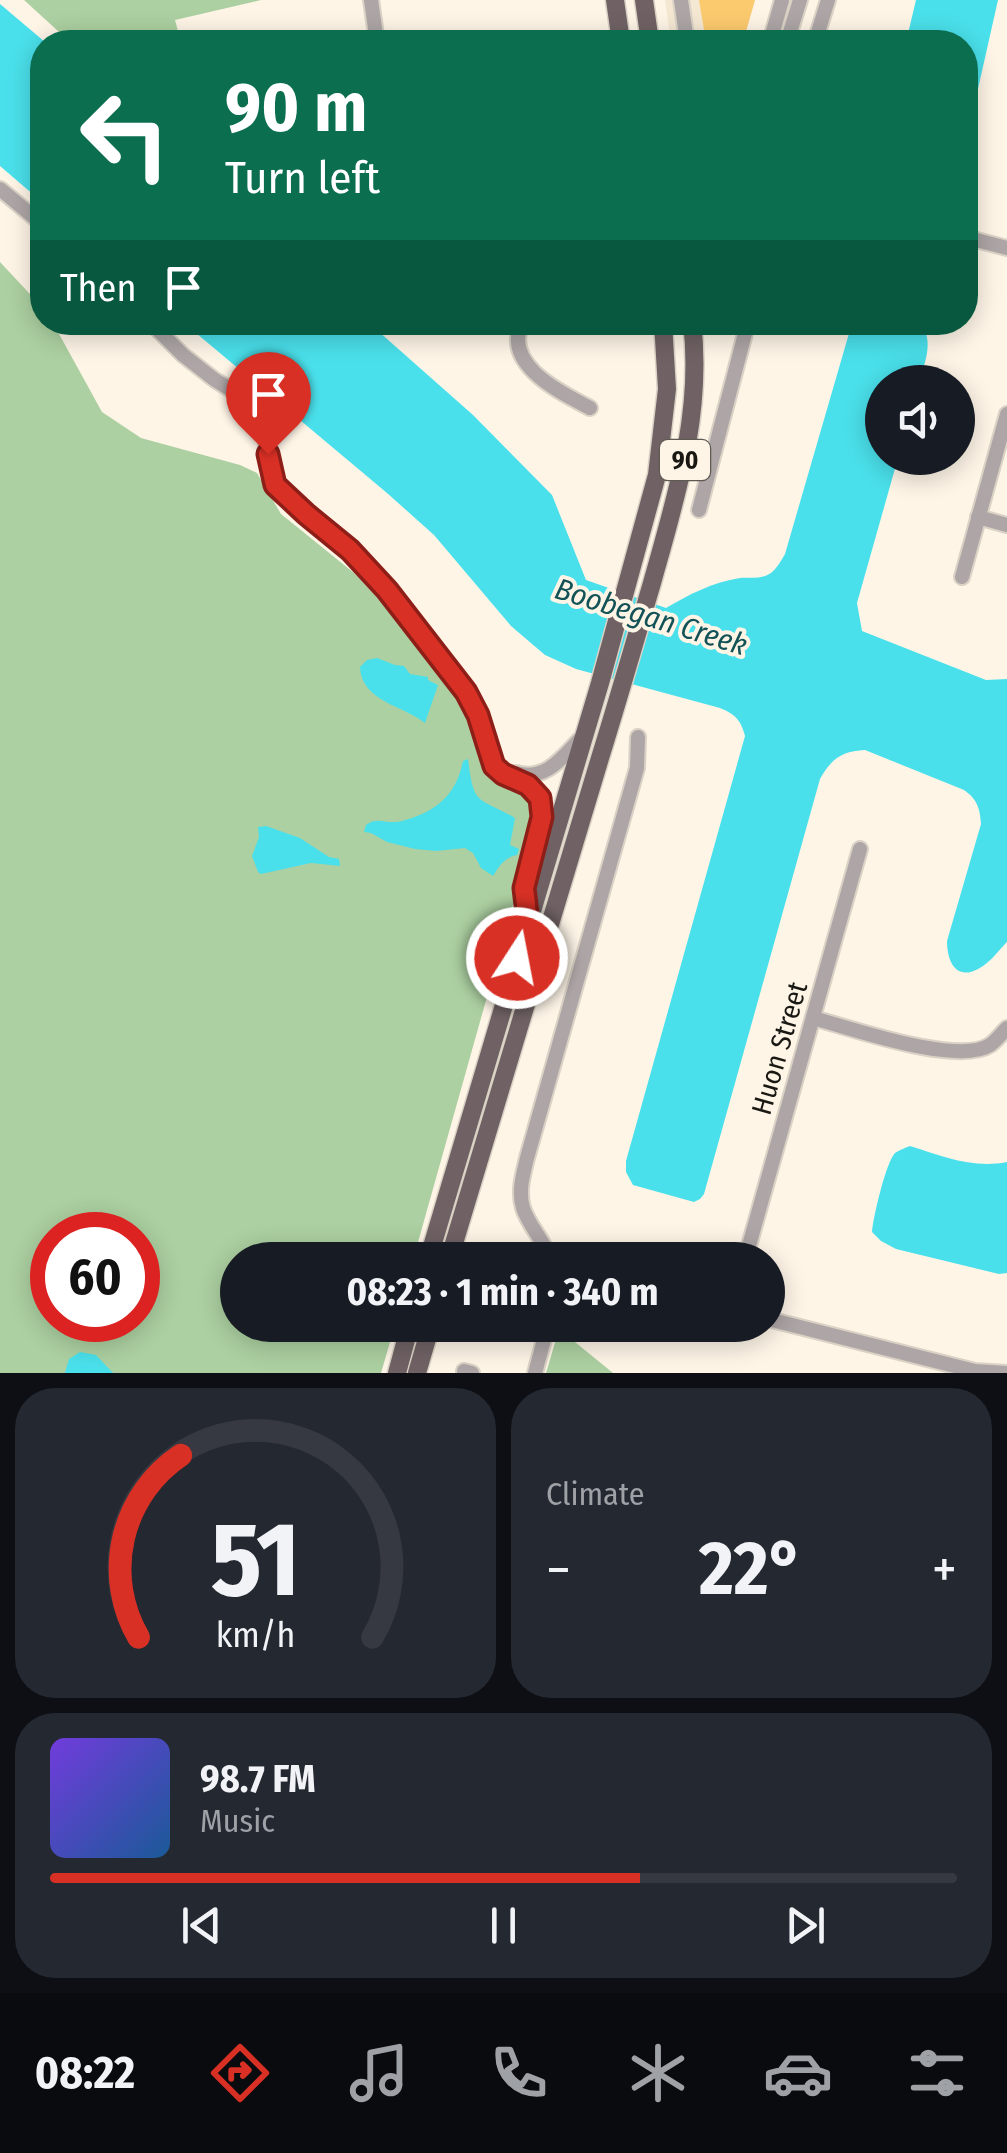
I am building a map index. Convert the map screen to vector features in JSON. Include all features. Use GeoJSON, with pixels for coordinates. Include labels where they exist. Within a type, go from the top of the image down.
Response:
{"type":"FeatureCollection","features":[{"type":"Feature","properties":{"kind":"main road"},"geometry":{"type":"LineString","coordinates":[[615,0],[619,30]]}},
{"type":"Feature","properties":{"kind":"main road"},"geometry":{"type":"LineString","coordinates":[[644,0],[648,30]]}},
{"type":"Feature","properties":{"kind":"main road","name":"90"},"geometry":{"type":"LineString","coordinates":[[433,1242],[600,683],[657,476],[667,372],[663,335]]}},
{"type":"Feature","properties":{"kind":"main road","name":"90"},"geometry":{"type":"LineString","coordinates":[[455,1242],[679,488],[690,435],[692,335]]}},
{"type":"Feature","properties":{"kind":"main road"},"geometry":{"type":"LineString","coordinates":[[396,1373],[405,1342]]}},
{"type":"Feature","properties":{"kind":"main road"},"geometry":{"type":"LineString","coordinates":[[417,1373],[426,1342]]}},
{"type":"Feature","properties":{"kind":"street"},"geometry":{"type":"LineString","coordinates":[[371,0],[375,30]]}},
{"type":"Feature","properties":{"kind":"street"},"geometry":{"type":"LineString","coordinates":[[681,0],[685,30]]}},
{"type":"Feature","properties":{"kind":"street"},"geometry":{"type":"LineString","coordinates":[[773,30],[782,0]]}},
{"type":"Feature","properties":{"kind":"street"},"geometry":{"type":"LineString","coordinates":[[791,30],[800,0]]}},
{"type":"Feature","properties":{"kind":"street"},"geometry":{"type":"LineString","coordinates":[[819,30],[828,0]]}},
{"type":"Feature","properties":{"kind":"street"},"geometry":{"type":"LineString","coordinates":[[0,189],[30,214]]}},
{"type":"Feature","properties":{"kind":"street"},"geometry":{"type":"LineString","coordinates":[[978,240],[1007,248]]}},
{"type":"Feature","properties":{"kind":"street"},"geometry":{"type":"LineString","coordinates":[[164,335],[216,380],[243,396],[262,423],[275,485],[350,550],[387,590],[466,692],[478,715],[492,763],[498,771],[534,790],[542,804],[542,817],[524,888],[528,922]]}},
{"type":"Feature","properties":{"kind":"street"},"geometry":{"type":"LineString","coordinates":[[518,335],[524,360],[548,385],[590,408]]}},
{"type":"Feature","properties":{"kind":"street"},"geometry":{"type":"LineString","coordinates":[[699,510],[745,335]]}},
{"type":"Feature","properties":{"kind":"street"},"geometry":{"type":"LineString","coordinates":[[962,577],[1007,414]]}},
{"type":"Feature","properties":{"kind":"street"},"geometry":{"type":"LineString","coordinates":[[978,517],[1007,525]]}},
{"type":"Feature","properties":{"kind":"street"},"geometry":{"type":"LineString","coordinates":[[489,750],[504,767],[524,775],[540,774],[555,765],[584,735]]}},
{"type":"Feature","properties":{"kind":"street"},"geometry":{"type":"LineString","coordinates":[[543,1242],[524,1210],[520,1188],[638,768],[638,737]]}},
{"type":"Feature","properties":{"kind":"street"},"geometry":{"type":"LineString","coordinates":[[534,790],[540,774]]}},
{"type":"Feature","properties":{"kind":"street","name":"Huon Street"},"geometry":{"type":"LineString","coordinates":[[751,1242],[860,849]]}},
{"type":"Feature","properties":{"kind":"street"},"geometry":{"type":"LineString","coordinates":[[813,1018],[926,1048],[964,1053],[990,1046],[1007,1028]]}},
{"type":"Feature","properties":{"kind":"street"},"geometry":{"type":"LineString","coordinates":[[785,1322],[975,1372],[1007,1373]]}},
{"type":"Feature","properties":{"kind":"street"},"geometry":{"type":"LineString","coordinates":[[535,1373],[543,1342]]}},
{"type":"Feature","properties":{"kind":"shaded area"},"geometry":{"type":"Polygon","coordinates":[[[665,0],[755,0],[746,30],[669,30],[665,0]]]}},
{"type":"Feature","properties":{"kind":"green space"},"geometry":{"type":"Polygon","coordinates":[[[24,0],[261,0],[175,20],[178,30],[57,30],[24,0]]]}},
{"type":"Feature","properties":{"kind":"green space"},"geometry":{"type":"Polygon","coordinates":[[[0,262],[30,294],[30,335],[60,335],[102,412],[141,438],[257,473],[281,514],[354,573],[442,676],[475,723],[488,768],[523,788],[538,802],[537,819],[418,1242],[220,1242],[220,1342],[390,1342],[381,1373],[0,1373],[0,262]]]}},
{"type":"Feature","properties":{"kind":"green space"},"geometry":{"type":"Polygon","coordinates":[[[555,1342],[575,1342],[613,1373],[546,1373],[555,1342]]]}},
{"type":"Feature","properties":{"kind":"water"},"geometry":{"type":"Polygon","coordinates":[[[916,0],[998,0],[978,89],[978,30],[909,30],[916,0]]]}},
{"type":"Feature","properties":{"kind":"water"},"geometry":{"type":"Polygon","coordinates":[[[0,4],[31,30],[30,192],[0,166],[0,4]]]}},
{"type":"Feature","properties":{"kind":"water","name":"Boobegan Creek"},"geometry":{"type":"Polygon","coordinates":[[[198,335],[383,335],[473,415],[552,495],[586,580],[666,608],[711,586],[763,577],[775,569],[785,554],[849,335],[926,335],[924,365],[865,365],[865,475],[893,475],[857,603],[862,631],[986,680],[1007,679],[1007,942],[974,971],[961,972],[949,957],[947,941],[981,824],[972,797],[964,790],[865,750],[838,757],[820,779],[704,1194],[694,1202],[633,1185],[626,1172],[626,1161],[745,736],[742,726],[720,708],[576,669],[545,655],[511,626],[434,535],[198,335]]]}},
{"type":"Feature","properties":{"kind":"water"},"geometry":{"type":"Polygon","coordinates":[[[377,658],[404,666],[410,674],[428,677],[438,685],[425,723],[368,688],[360,667],[377,658]]]}},
{"type":"Feature","properties":{"kind":"water"},"geometry":{"type":"Polygon","coordinates":[[[468,759],[475,793],[515,818],[510,845],[519,849],[517,855],[500,865],[493,876],[465,848],[415,849],[364,832],[366,825],[374,821],[400,822],[431,809],[452,790],[463,761],[468,759]]]}},
{"type":"Feature","properties":{"kind":"water"},"geometry":{"type":"Polygon","coordinates":[[[258,827],[300,838],[339,859],[340,866],[311,863],[261,874],[252,856],[259,837],[258,827]]]}},
{"type":"Feature","properties":{"kind":"water"},"geometry":{"type":"Polygon","coordinates":[[[910,1146],[970,1163],[1007,1162],[1007,1273],[896,1249],[872,1232],[891,1158],[910,1146]]]}},
{"type":"Feature","properties":{"kind":"water"},"geometry":{"type":"Polygon","coordinates":[[[80,1352],[96,1355],[113,1373],[65,1373],[69,1359],[80,1352]]]}},
{"type":"Feature","properties":{"kind":"building"},"geometry":{"type":"Polygon","coordinates":[[[699,0],[755,0],[746,30],[704,30],[699,0]]]}},
{"type":"Feature","properties":{"kind":"route"},"geometry":{"type":"LineString","coordinates":[[268,454],[275,485],[350,550],[387,590],[466,692],[478,715],[494,766],[528,785],[540,798],[542,817],[524,888],[528,922],[517,958]]}}]}
